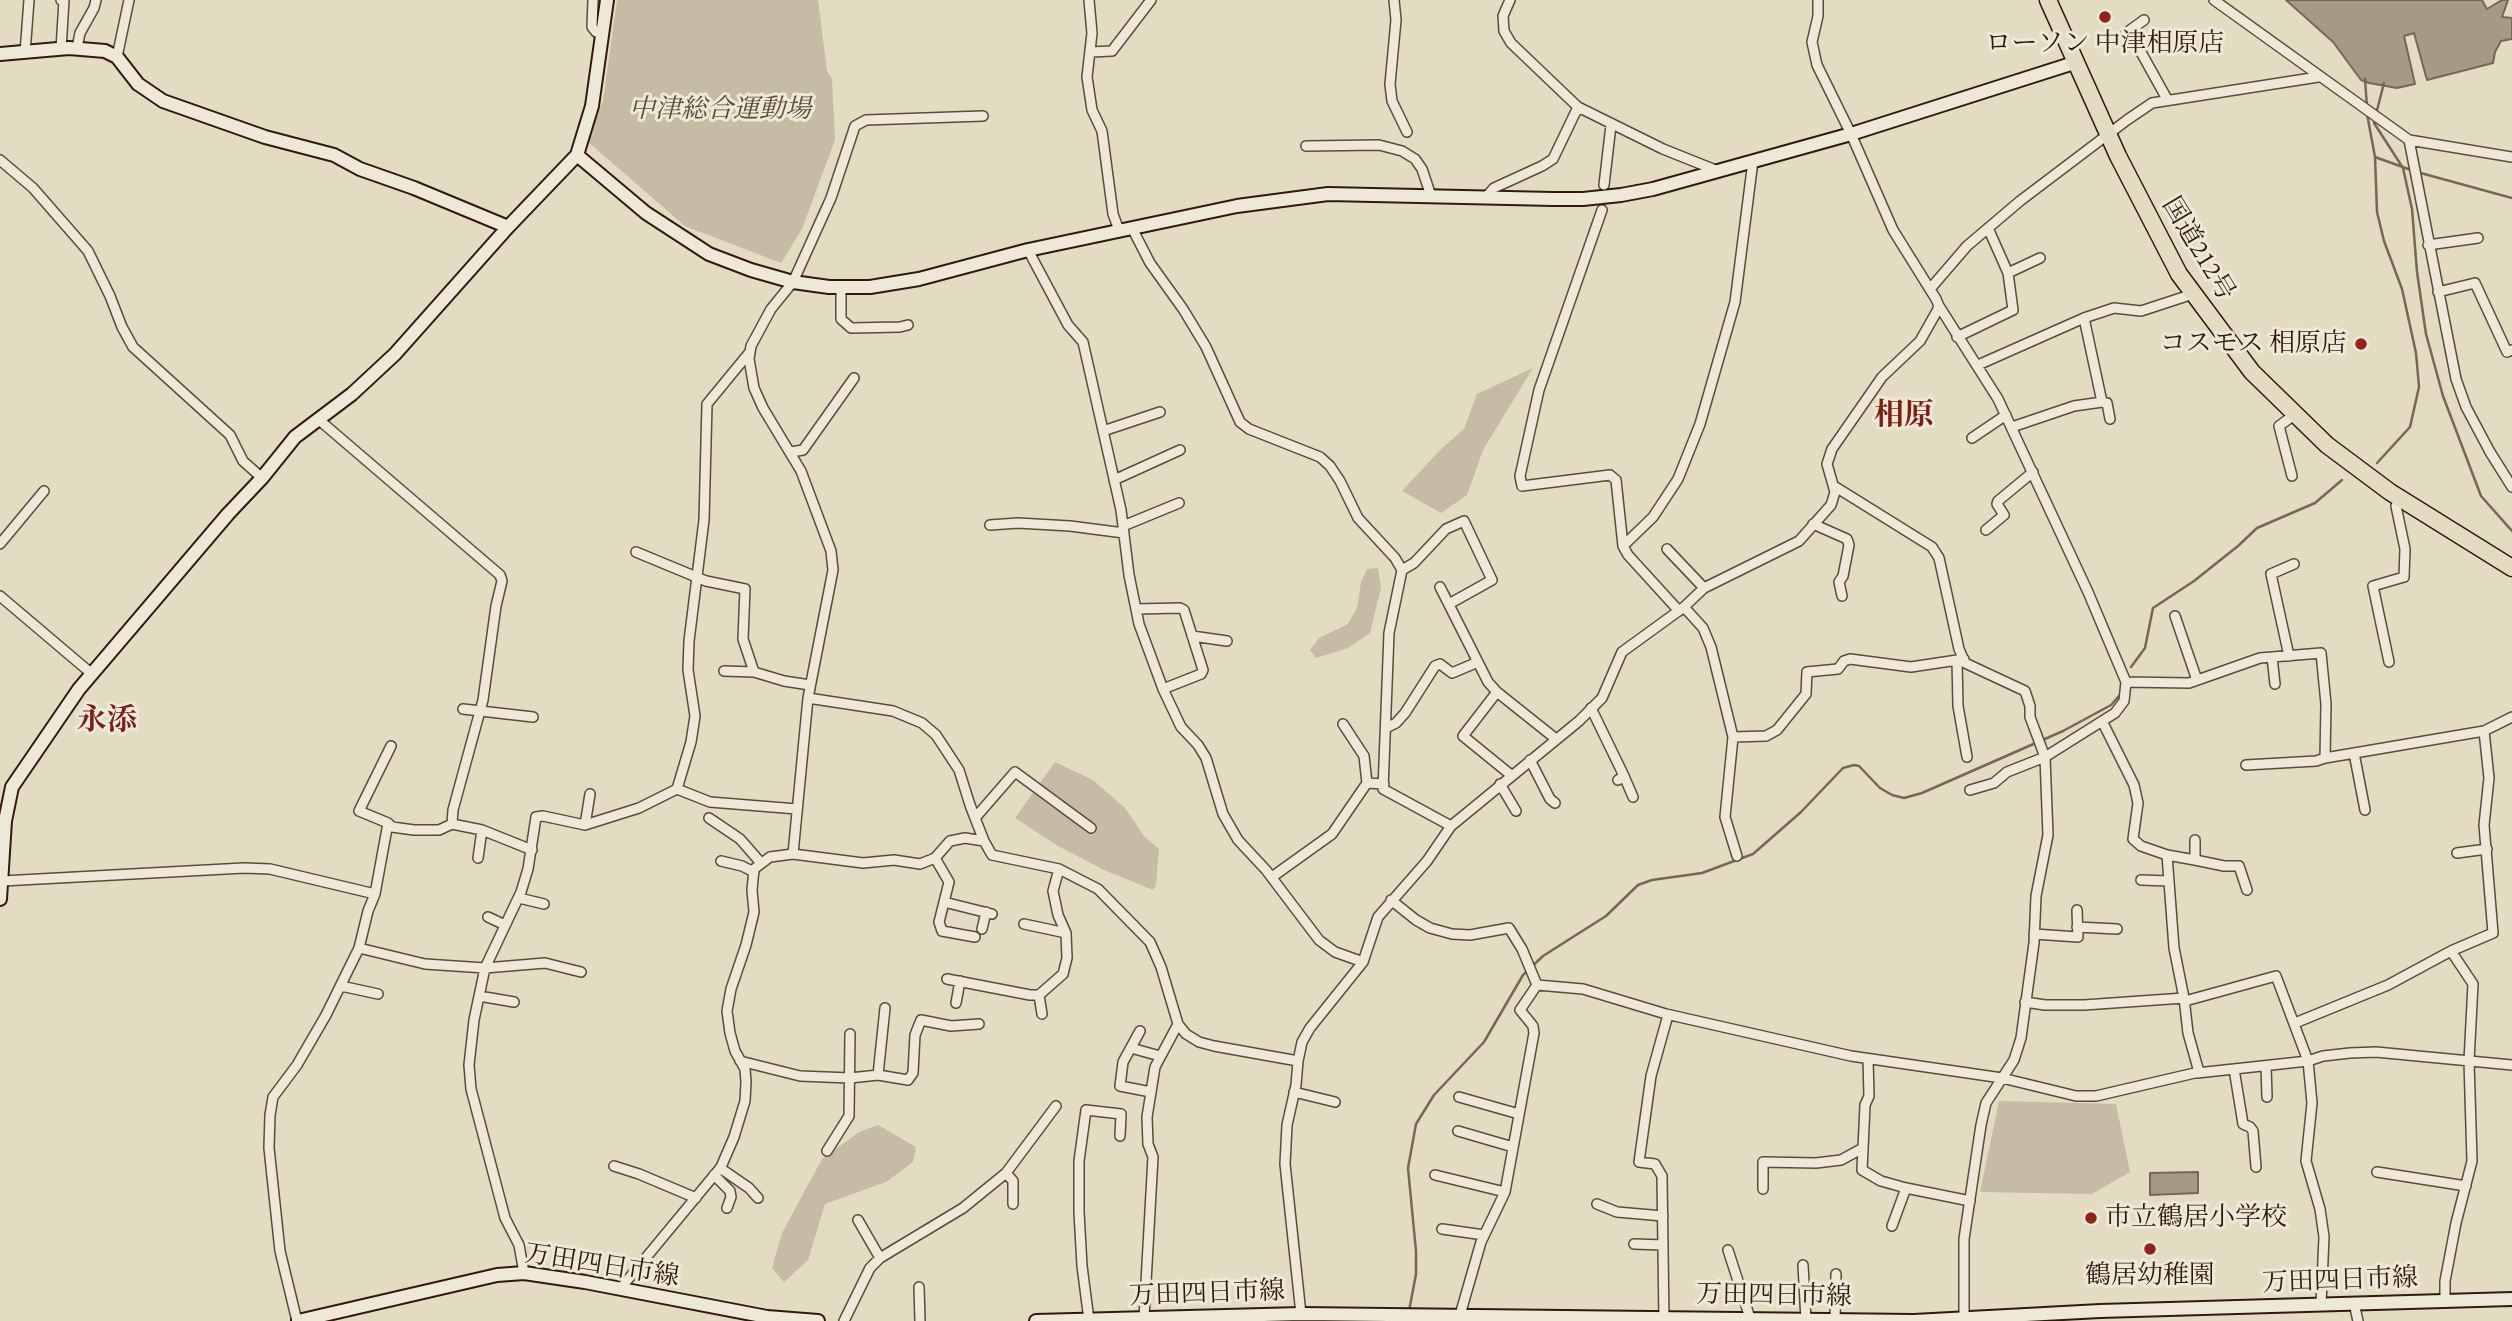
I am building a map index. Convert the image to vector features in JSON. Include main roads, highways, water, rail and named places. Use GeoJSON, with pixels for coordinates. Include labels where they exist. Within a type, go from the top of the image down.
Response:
{"type":"FeatureCollection","features":[{"type":"Feature","properties":{"kind":"highway","name":"国道212号"},"geometry":{"type":"LineString","coordinates":[[2048,0],[2154,228],[2193,294],[2252,372],[2327,445],[2400,498],[2512,568]]}},
{"type":"Feature","properties":{"kind":"waterway"},"geometry":{"type":"LineString","coordinates":[[2365,79],[2367,107]]}},
{"type":"Feature","properties":{"kind":"waterway"},"geometry":{"type":"LineString","coordinates":[[2376,114],[2384,83]]}},
{"type":"Feature","properties":{"kind":"waterway"},"geometry":{"type":"LineString","coordinates":[[2367,114],[2375,157],[2377,212],[2384,241],[2402,289],[2416,353],[2419,387],[2410,427],[2377,463]]}},
{"type":"Feature","properties":{"kind":"waterway"},"geometry":{"type":"LineString","coordinates":[[2375,121],[2403,168],[2412,209],[2426,334],[2443,396],[2481,496],[2512,531]]}},
{"type":"Feature","properties":{"kind":"waterway"},"geometry":{"type":"LineString","coordinates":[[2375,157],[2411,170]]}},
{"type":"Feature","properties":{"kind":"waterway"},"geometry":{"type":"LineString","coordinates":[[2417,172],[2512,198]]}},
{"type":"Feature","properties":{"kind":"waterway"},"geometry":{"type":"LineString","coordinates":[[2131,667],[2145,648],[2153,608],[2194,581],[2257,528],[2315,503],[2342,480]]}},
{"type":"Feature","properties":{"kind":"waterway"},"geometry":{"type":"LineString","coordinates":[[1409,1311],[1416,1274],[1416,1251],[1408,1168],[1416,1124],[1434,1095],[1484,1042],[1523,975],[1543,956],[1606,916],[1638,885],[1652,880],[1702,873],[1753,854],[1801,812],[1843,768],[1859,766],[1880,788],[1904,798],[1922,793],[2063,731],[2111,705],[2119,696]]}},
{"type":"Feature","properties":{"kind":"place","name":"ローソン 中津相原店"},"geometry":{"type":"Point","coordinates":[2105,17]}},
{"type":"Feature","properties":{"kind":"place","name":"コスモス 相原店"},"geometry":{"type":"Point","coordinates":[2361,344]}},
{"type":"Feature","properties":{"kind":"place","name":"市立鶴居小学校"},"geometry":{"type":"Point","coordinates":[2091,1218]}},
{"type":"Feature","properties":{"kind":"place","name":"鶴居幼稚園"},"geometry":{"type":"Point","coordinates":[2150,1249]}},
{"type":"Feature","properties":{"kind":"district","name":"相原"},"geometry":{"type":"Point","coordinates":[1904,416]}},
{"type":"Feature","properties":{"kind":"district","name":"永添"},"geometry":{"type":"Point","coordinates":[107,721]}},
{"type":"Feature","properties":{"kind":"park label","name":"中津総合運動場"},"geometry":{"type":"Point","coordinates":[720,110]}}]}
